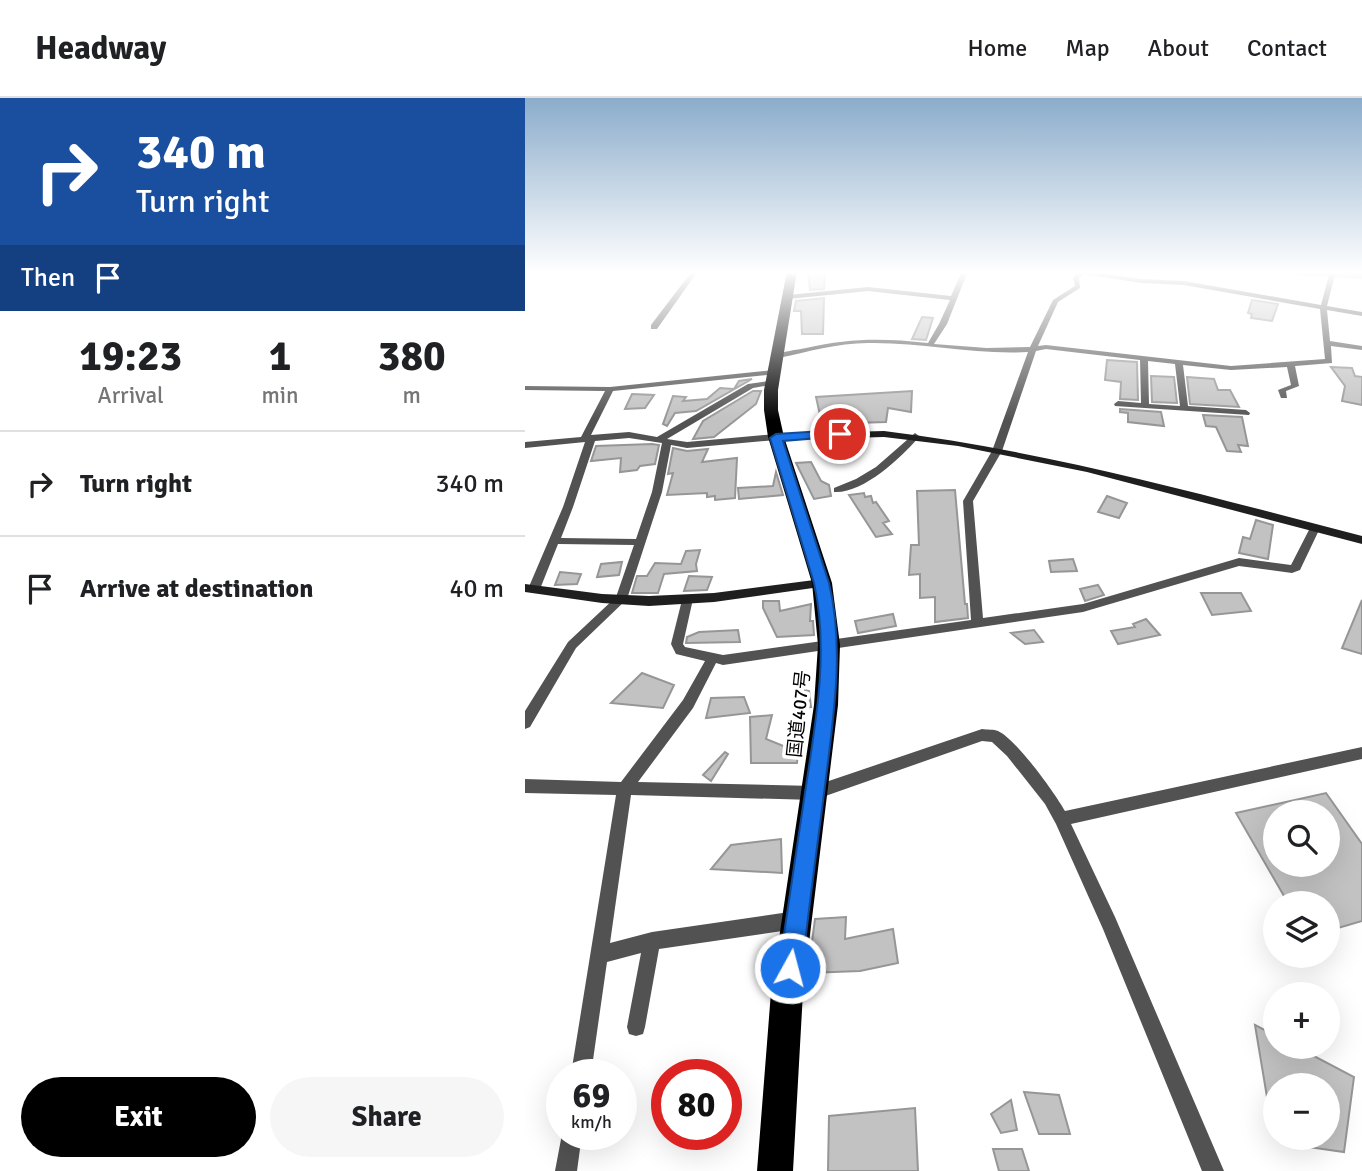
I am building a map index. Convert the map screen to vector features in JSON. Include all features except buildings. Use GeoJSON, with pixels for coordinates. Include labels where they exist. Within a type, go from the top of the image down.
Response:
{"type":"FeatureCollection","features":[{"type":"Feature","properties":{"kind":"highway","name":"国道407号"},"geometry":{"type":"LineString","coordinates":[[775,1171],[787,992],[827,705],[829,645],[827,604],[822,583],[776,438],[771,410],[784,321]]}},
{"type":"Feature","properties":{"kind":"street"},"geometry":{"type":"LineString","coordinates":[[654,327],[658,321]]}},
{"type":"Feature","properties":{"kind":"street"},"geometry":{"type":"LineString","coordinates":[[930,345],[944,321]]}},
{"type":"Feature","properties":{"kind":"street"},"geometry":{"type":"LineString","coordinates":[[977,624],[968,502],[997,450],[1046,321]]}},
{"type":"Feature","properties":{"kind":"street"},"geometry":{"type":"LineString","coordinates":[[525,388],[610,389],[775,370],[855,342],[1033,351],[1046,347],[1231,368],[1291,366],[1329,361],[1325,321]]}},
{"type":"Feature","properties":{"kind":"street"},"geometry":{"type":"LineString","coordinates":[[1328,343],[1362,348]]}},
{"type":"Feature","properties":{"kind":"street"},"geometry":{"type":"LineString","coordinates":[[1144,357],[1145,406]]}},
{"type":"Feature","properties":{"kind":"street"},"geometry":{"type":"LineString","coordinates":[[1179,362],[1184,408]]}},
{"type":"Feature","properties":{"kind":"street"},"geometry":{"type":"LineString","coordinates":[[1284,396],[1282,390],[1295,386],[1291,366]]}},
{"type":"Feature","properties":{"kind":"street"},"geometry":{"type":"LineString","coordinates":[[663,441],[775,370]]}},
{"type":"Feature","properties":{"kind":"street"},"geometry":{"type":"LineString","coordinates":[[610,389],[588,438],[555,541],[530,589],[621,599],[687,599],[822,583]]}},
{"type":"Feature","properties":{"kind":"street"},"geometry":{"type":"LineString","coordinates":[[1118,404],[1246,413]]}},
{"type":"Feature","properties":{"kind":"street"},"geometry":{"type":"LineString","coordinates":[[525,445],[629,435],[706,445],[855,433],[915,436],[1088,468],[1362,540]]}},
{"type":"Feature","properties":{"kind":"street"},"geometry":{"type":"LineString","coordinates":[[837,490],[860,483],[882,468],[915,436]]}},
{"type":"Feature","properties":{"kind":"street"},"geometry":{"type":"LineString","coordinates":[[525,723],[572,645],[621,599],[657,492],[663,441]]}},
{"type":"Feature","properties":{"kind":"street"},"geometry":{"type":"LineString","coordinates":[[687,599],[677,645],[680,651],[723,660],[1095,606],[1238,562],[1292,569],[1296,567],[1315,528]]}},
{"type":"Feature","properties":{"kind":"street"},"geometry":{"type":"LineString","coordinates":[[555,541],[641,542]]}},
{"type":"Feature","properties":{"kind":"street"},"geometry":{"type":"LineString","coordinates":[[583,1059],[625,788],[688,704],[712,659]]}},
{"type":"Feature","properties":{"kind":"street"},"geometry":{"type":"LineString","coordinates":[[525,786],[814,793],[982,735],[995,736],[1012,752],[1050,799],[1061,819],[1109,923],[1213,1171]]}},
{"type":"Feature","properties":{"kind":"street"},"geometry":{"type":"LineString","coordinates":[[1061,819],[1362,753]]}},
{"type":"Feature","properties":{"kind":"street"},"geometry":{"type":"LineString","coordinates":[[599,955],[653,941],[796,920]]}},
{"type":"Feature","properties":{"kind":"street"},"geometry":{"type":"LineString","coordinates":[[636,1027],[653,941]]}},
{"type":"Feature","properties":{"kind":"street"},"geometry":{"type":"LineString","coordinates":[[566,1171],[569,1150]]}},
{"type":"Feature","properties":{"kind":"route"},"geometry":{"type":"LineString","coordinates":[[790,968],[827,705],[829,645],[827,604],[822,583],[776,438],[840,434]]}}]}
